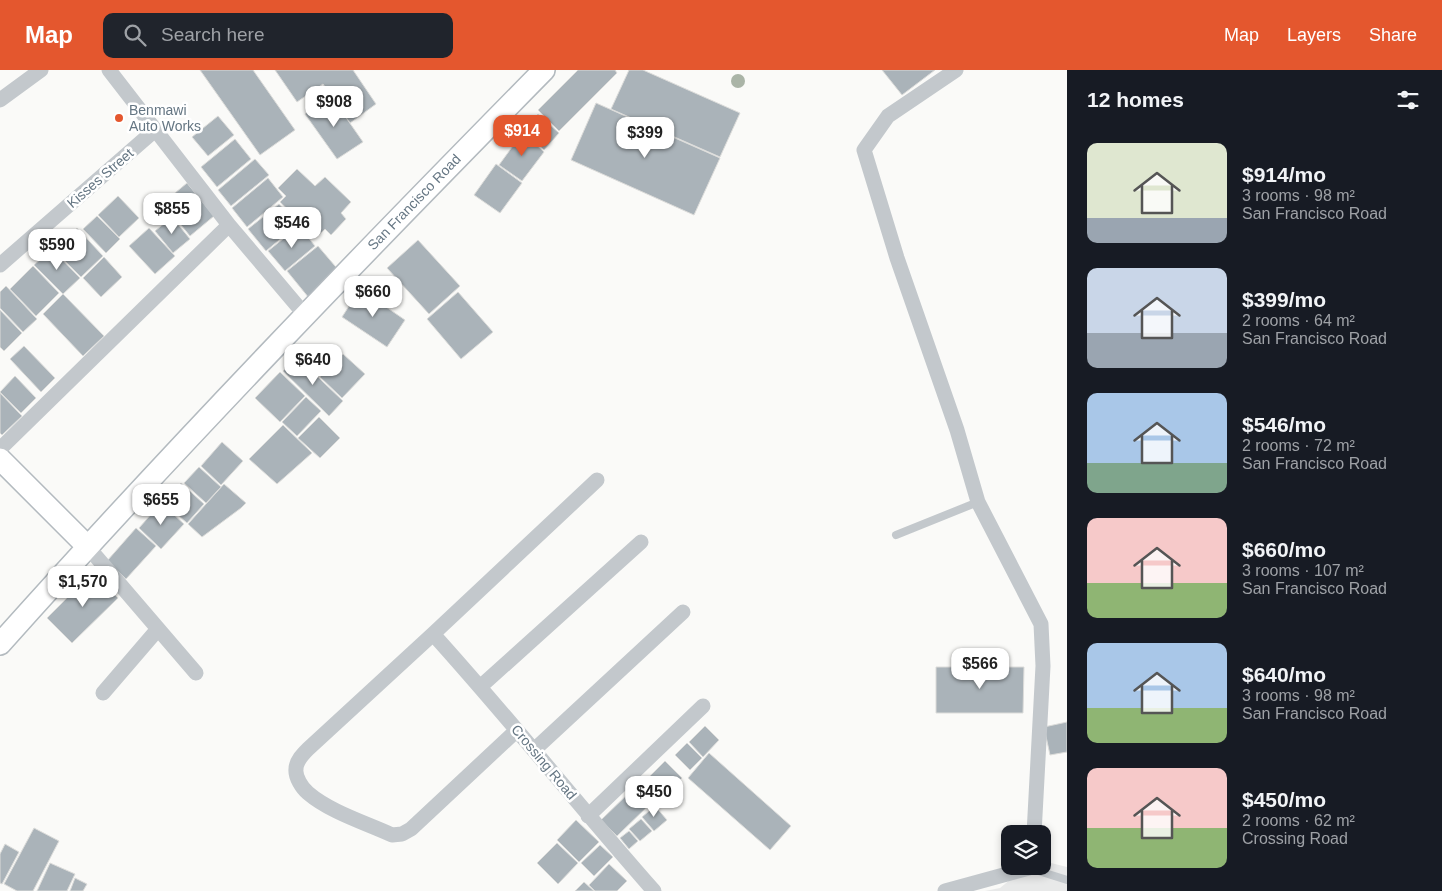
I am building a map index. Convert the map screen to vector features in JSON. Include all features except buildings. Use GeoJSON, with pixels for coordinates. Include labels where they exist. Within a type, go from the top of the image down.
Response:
{"type":"FeatureCollection","features":[{"type":"Feature","properties":{"kind":"main road","name":"San Francisco Road"},"geometry":{"type":"LineString","coordinates":[[0,644],[87,546],[304,314],[544,70]]}},
{"type":"Feature","properties":{"kind":"main road"},"geometry":{"type":"LineString","coordinates":[[0,459],[87,546]]}},
{"type":"Feature","properties":{"kind":"street"},"geometry":{"type":"LineString","coordinates":[[0,100],[41,70]]}},
{"type":"Feature","properties":{"kind":"street"},"geometry":{"type":"LineString","coordinates":[[109,70],[229,225],[304,314]]}},
{"type":"Feature","properties":{"kind":"street"},"geometry":{"type":"LineString","coordinates":[[956,70],[888,116],[864,150],[897,258],[957,430],[978,502],[1041,624],[1043,666],[1034,825]]}},
{"type":"Feature","properties":{"kind":"street","name":"Kisses Street"},"geometry":{"type":"LineString","coordinates":[[0,265],[155,130]]}},
{"type":"Feature","properties":{"kind":"street"},"geometry":{"type":"LineString","coordinates":[[0,450],[229,225]]}},
{"type":"Feature","properties":{"kind":"street"},"geometry":{"type":"LineString","coordinates":[[517,730],[410,829],[402,834],[392,835],[326,806],[306,792],[301,784],[296,768],[308,749],[597,480]]}},
{"type":"Feature","properties":{"kind":"street"},"geometry":{"type":"LineString","coordinates":[[480,687],[642,542]]}},
{"type":"Feature","properties":{"kind":"street"},"geometry":{"type":"LineString","coordinates":[[87,546],[196,673]]}},
{"type":"Feature","properties":{"kind":"street"},"geometry":{"type":"LineString","coordinates":[[534,750],[683,612]]}},
{"type":"Feature","properties":{"kind":"street"},"geometry":{"type":"LineString","coordinates":[[103,693],[158,629]]}},
{"type":"Feature","properties":{"kind":"street","name":"Crossing Road"},"geometry":{"type":"LineString","coordinates":[[433,634],[654,891]]}},
{"type":"Feature","properties":{"kind":"street"},"geometry":{"type":"LineString","coordinates":[[588,816],[704,706]]}},
{"type":"Feature","properties":{"kind":"street"},"geometry":{"type":"LineString","coordinates":[[945,891],[1001,875]]}},
{"type":"Feature","properties":{"kind":"lane"},"geometry":{"type":"LineString","coordinates":[[896,535],[978,502]]}},
{"type":"Feature","properties":{"kind":"lane"},"geometry":{"type":"LineString","coordinates":[[1051,875],[1067,880]]}},
{"type":"Feature","properties":{"kind":"shaded area"},"geometry":{"type":"Polygon","coordinates":[[[1051,863],[1067,867],[1067,891],[985,891],[1000,888],[1016,875],[1051,875],[1051,863]]]}},
{"type":"Feature","properties":{"kind":"place","name":"Benmawi Auto Works"},"geometry":{"type":"Point","coordinates":[119,118]}}]}
